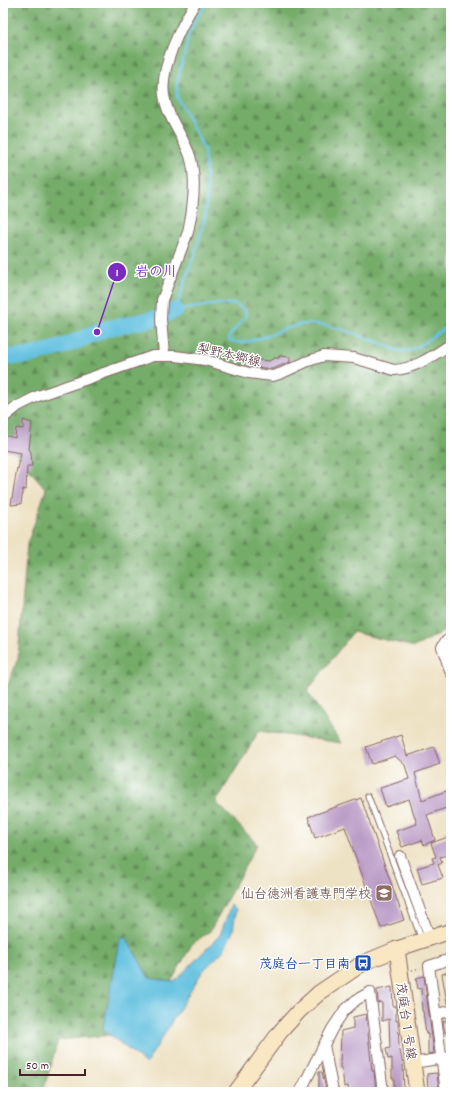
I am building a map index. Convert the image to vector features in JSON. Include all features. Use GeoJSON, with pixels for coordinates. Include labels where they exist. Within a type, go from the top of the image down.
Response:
{"type":"FeatureCollection","features":[{"type":"Feature","properties":{"kind":"street"},"geometry":{"type":"LineString","coordinates":[[164,355],[161,309],[167,286],[184,246],[188,232],[193,189],[193,168],[190,157],[167,108],[164,96],[164,80],[171,51],[194,3]]}},
{"type":"Feature","properties":{"kind":"street","name":"梨野本郷線"},"geometry":{"type":"LineString","coordinates":[[3,418],[18,406],[38,396],[147,358],[164,355],[205,360],[249,372],[273,376],[324,356],[354,358],[394,370],[401,370],[419,363],[451,344]]}},
{"type":"Feature","properties":{"kind":"street"},"geometry":{"type":"LineString","coordinates":[[451,638],[445,642],[442,648],[451,673]]}},
{"type":"Feature","properties":{"kind":"street"},"geometry":{"type":"LineString","coordinates":[[400,856],[426,939]]}},
{"type":"Feature","properties":{"kind":"street"},"geometry":{"type":"LineString","coordinates":[[236,1092],[280,1032],[299,1010],[319,994],[362,963],[451,931]]}},
{"type":"Feature","properties":{"kind":"street","name":"茂庭台１号線"},"geometry":{"type":"LineString","coordinates":[[397,950],[417,1092]]}},
{"type":"Feature","properties":{"kind":"street"},"geometry":{"type":"LineString","coordinates":[[446,1092],[446,1058],[436,1014],[429,966],[451,959]]}},
{"type":"Feature","properties":{"kind":"street"},"geometry":{"type":"LineString","coordinates":[[300,1092],[332,1030],[344,1011],[356,1000],[370,992],[383,1092]]}},
{"type":"Feature","properties":{"kind":"street"},"geometry":{"type":"LineString","coordinates":[[436,1014],[451,1011]]}},
{"type":"Feature","properties":{"kind":"street"},"geometry":{"type":"LineString","coordinates":[[324,1045],[333,1092]]}},
{"type":"Feature","properties":{"kind":"street"},"geometry":{"type":"LineString","coordinates":[[413,1063],[446,1058]]}},
{"type":"Feature","properties":{"kind":"lane"},"geometry":{"type":"LineString","coordinates":[[368,796],[426,939]]}},
{"type":"Feature","properties":{"kind":"path"},"geometry":{"type":"LineString","coordinates":[[400,973],[429,966]]}},
{"type":"Feature","properties":{"kind":"green space"},"geometry":{"type":"Polygon","coordinates":[[[3,3],[451,3],[451,628],[414,647],[353,632],[307,691],[341,743],[259,731],[216,802],[257,844],[210,931],[192,944],[170,984],[155,1031],[58,1040],[43,1092],[3,1092],[3,698],[18,658],[27,545],[46,489],[22,461],[3,432],[3,3]]]}},
{"type":"Feature","properties":{"kind":"water"},"geometry":{"type":"Polygon","coordinates":[[[231,905],[236,909],[233,931],[224,950],[202,972],[146,1064],[103,1029],[121,936],[127,939],[149,978],[174,982],[220,935],[231,905]]]}},
{"type":"Feature","properties":{"kind":"building"},"geometry":{"type":"Polygon","coordinates":[[[279,356],[290,357],[290,362],[272,369],[248,366],[251,359],[269,361],[274,358],[279,358],[279,356]]]}},
{"type":"Feature","properties":{"kind":"building"},"geometry":{"type":"Polygon","coordinates":[[[23,420],[32,423],[29,449],[31,452],[32,466],[27,466],[26,490],[23,489],[21,504],[11,505],[21,453],[3,450],[3,435],[15,438],[16,428],[23,429],[23,420]]]}},
{"type":"Feature","properties":{"kind":"building"},"geometry":{"type":"Polygon","coordinates":[[[401,735],[407,756],[434,747],[440,764],[415,773],[422,800],[446,791],[451,805],[427,815],[435,840],[424,845],[422,840],[402,847],[396,831],[417,824],[409,799],[386,807],[380,788],[409,779],[405,765],[395,756],[372,764],[366,747],[401,735]]]}},
{"type":"Feature","properties":{"kind":"building"},"geometry":{"type":"Polygon","coordinates":[[[361,798],[404,920],[381,928],[345,827],[315,838],[308,817],[361,798]]]}},
{"type":"Feature","properties":{"kind":"building"},"geometry":{"type":"Polygon","coordinates":[[[451,836],[451,854],[440,857],[442,863],[438,865],[443,878],[422,884],[417,868],[434,863],[432,858],[436,857],[431,843],[451,836]]]}},
{"type":"Feature","properties":{"kind":"building"},"geometry":{"type":"Polygon","coordinates":[[[451,971],[451,1003],[447,1003],[442,974],[451,971]]]}},
{"type":"Feature","properties":{"kind":"building"},"geometry":{"type":"Polygon","coordinates":[[[424,976],[434,1053],[428,1054],[428,1034],[426,1034],[422,1011],[421,988],[418,989],[416,978],[424,976]]]}},
{"type":"Feature","properties":{"kind":"building"},"geometry":{"type":"Polygon","coordinates":[[[392,987],[393,1006],[396,1006],[396,1021],[398,1021],[399,1046],[403,1065],[404,1092],[394,1092],[392,1058],[388,1059],[386,1049],[390,1048],[389,1019],[382,1021],[382,1002],[378,1003],[377,990],[392,987]]]}},
{"type":"Feature","properties":{"kind":"building"},"geometry":{"type":"Polygon","coordinates":[[[366,1014],[372,1071],[374,1071],[376,1092],[349,1092],[348,1086],[344,1087],[342,1068],[340,1068],[341,1031],[353,1028],[353,1017],[366,1014]]]}},
{"type":"Feature","properties":{"kind":"building"},"geometry":{"type":"Polygon","coordinates":[[[451,1020],[451,1032],[445,1033],[443,1021],[451,1020]]]}},
{"type":"Feature","properties":{"kind":"building"},"geometry":{"type":"Polygon","coordinates":[[[319,1072],[322,1072],[326,1089],[319,1091],[319,1072]]]}},
{"type":"Feature","properties":{"kind":"building"},"geometry":{"type":"Polygon","coordinates":[[[437,1073],[439,1092],[428,1092],[427,1074],[437,1073]]]}},
{"type":"Feature","properties":{"kind":"waterway"},"geometry":{"type":"LineString","coordinates":[[206,3],[196,19],[189,35],[177,83],[177,97],[204,149],[207,192],[205,218],[194,257],[176,310],[219,304],[236,304],[245,311],[246,316],[230,335],[229,339],[235,342],[252,340],[298,325],[319,324],[350,332],[396,350],[406,351],[424,343],[440,331],[451,326]]}},
{"type":"Feature","properties":{"kind":"waterway"},"geometry":{"type":"LineString","coordinates":[[3,357],[28,356],[62,347],[105,329],[157,318],[176,310]]}},
{"type":"Feature","properties":{"kind":"place","name":"岩の川"},"geometry":{"type":"Point","coordinates":[97,332]}},
{"type":"Feature","properties":{"kind":"place","name":"仙台徳洲看護専門学校"},"geometry":{"type":"Point","coordinates":[384,893]}},
{"type":"Feature","properties":{"kind":"place","name":"茂庭台一丁目南"},"geometry":{"type":"Point","coordinates":[363,963]}}]}
